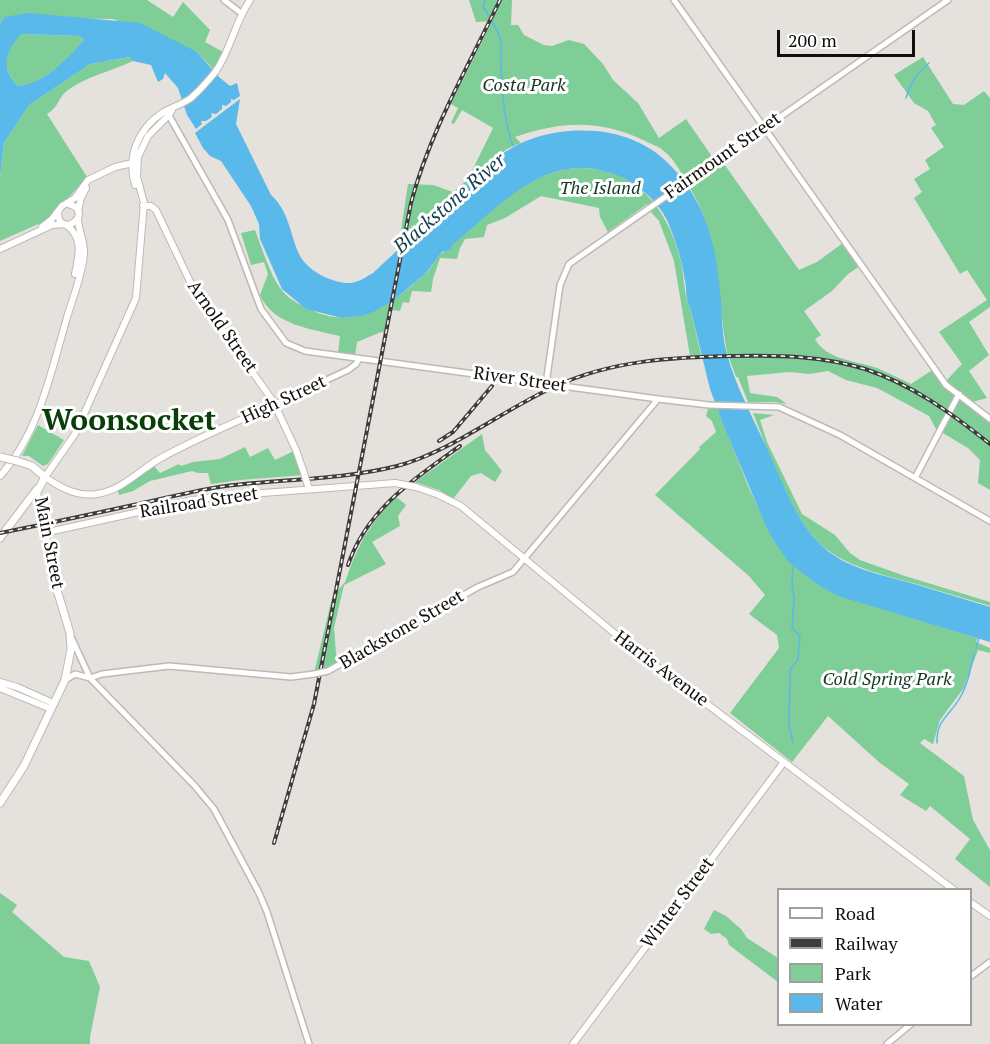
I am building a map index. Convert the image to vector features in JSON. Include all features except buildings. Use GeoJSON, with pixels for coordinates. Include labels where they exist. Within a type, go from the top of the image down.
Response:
{"type":"FeatureCollection","features":[{"type":"Feature","properties":{"kind":"main road"},"geometry":{"type":"LineString","coordinates":[[30,236],[48,222],[62,206],[69,204],[88,180],[123,164],[134,163],[135,146],[153,120],[189,99],[204,86],[217,69],[241,13],[250,0]]}},
{"type":"Feature","properties":{"kind":"main road","name":"Main Street"},"geometry":{"type":"LineString","coordinates":[[0,803],[24,766],[65,680],[71,649],[70,633],[44,533],[37,492],[75,435],[135,300],[140,276],[143,208],[134,163]]}},
{"type":"Feature","properties":{"kind":"main road"},"geometry":{"type":"LineString","coordinates":[[1,249],[55,224],[72,224],[78,215],[81,198],[93,178]]}},
{"type":"Feature","properties":{"kind":"main road"},"geometry":{"type":"LineString","coordinates":[[0,476],[23,446],[35,423],[84,254],[84,241],[76,207],[69,204]]}},
{"type":"Feature","properties":{"kind":"main road","name":"Arnold Street"},"geometry":{"type":"LineString","coordinates":[[143,208],[151,206],[156,210],[194,290],[274,404],[296,450],[309,488]]}},
{"type":"Feature","properties":{"kind":"main road"},"geometry":{"type":"LineString","coordinates":[[58,212],[59,219],[75,233],[79,245],[70,308]]}},
{"type":"Feature","properties":{"kind":"main road","name":"High Street"},"geometry":{"type":"LineString","coordinates":[[43,481],[73,493],[95,494],[115,489],[162,457],[274,404]]}},
{"type":"Feature","properties":{"kind":"main road"},"geometry":{"type":"LineString","coordinates":[[0,457],[32,466],[43,481],[0,538]]}},
{"type":"Feature","properties":{"kind":"main road","name":"Harris Avenue"},"geometry":{"type":"LineString","coordinates":[[357,486],[395,483],[416,487],[439,495],[461,507],[631,647],[951,888]]}},
{"type":"Feature","properties":{"kind":"main road","name":"Railroad Street"},"geometry":{"type":"LineString","coordinates":[[44,533],[194,500],[309,488],[357,486]]}},
{"type":"Feature","properties":{"kind":"main road"},"geometry":{"type":"LineString","coordinates":[[27,502],[32,501],[39,505]]}},
{"type":"Feature","properties":{"kind":"main road"},"geometry":{"type":"LineString","coordinates":[[0,682],[17,687],[52,706]]}},
{"type":"Feature","properties":{"kind":"main road"},"geometry":{"type":"LineString","coordinates":[[0,688],[52,706]]}},
{"type":"Feature","properties":{"kind":"main road","name":"Winter Street"},"geometry":{"type":"LineString","coordinates":[[573,1044],[784,762]]}},
{"type":"Feature","properties":{"kind":"main road"},"geometry":{"type":"LineString","coordinates":[[972,903],[990,916]]}},
{"type":"Feature","properties":{"kind":"street"},"geometry":{"type":"LineString","coordinates":[[224,0],[241,13]]}},
{"type":"Feature","properties":{"kind":"street"},"geometry":{"type":"LineString","coordinates":[[674,0],[946,385],[990,419]]}},
{"type":"Feature","properties":{"kind":"street","name":"Fairmount Street"},"geometry":{"type":"LineString","coordinates":[[546,384],[560,285],[569,264],[948,0]]}},
{"type":"Feature","properties":{"kind":"street","name":"River Street"},"geometry":{"type":"LineString","coordinates":[[169,112],[227,218],[261,309],[279,337],[297,349],[658,399],[709,405],[778,407],[840,435],[990,521]]}},
{"type":"Feature","properties":{"kind":"street","name":"High Street"},"geometry":{"type":"LineString","coordinates":[[274,404],[345,372],[356,364],[359,358]]}},
{"type":"Feature","properties":{"kind":"street"},"geometry":{"type":"LineString","coordinates":[[915,478],[959,394]]}},
{"type":"Feature","properties":{"kind":"street","name":"Blackstone Street"},"geometry":{"type":"LineString","coordinates":[[65,680],[75,674],[90,678],[102,674],[169,666],[291,677],[328,671],[478,587],[513,572],[658,399]]}},
{"type":"Feature","properties":{"kind":"street"},"geometry":{"type":"LineString","coordinates":[[70,633],[90,678],[194,785],[214,809],[259,892],[309,1044]]}},
{"type":"Feature","properties":{"kind":"street"},"geometry":{"type":"LineString","coordinates":[[972,976],[990,962]]}},
{"type":"Feature","properties":{"kind":"street"},"geometry":{"type":"LineString","coordinates":[[887,1044],[909,1026]]}},
{"type":"Feature","properties":{"kind":"green space"},"geometry":{"type":"Polygon","coordinates":[[[0,0],[147,0],[173,17],[183,2],[210,30],[205,42],[223,52],[214,70],[197,52],[113,19],[4,17],[0,24],[0,0]]]}},
{"type":"Feature","properties":{"kind":"green space","name":"Costa Park"},"geometry":{"type":"Polygon","coordinates":[[[469,0],[512,0],[511,25],[518,25],[524,35],[544,45],[552,46],[569,40],[584,44],[603,64],[613,80],[638,103],[659,138],[686,119],[713,158],[685,178],[671,157],[661,149],[613,129],[565,125],[532,132],[515,137],[521,143],[507,149],[494,160],[398,250],[408,184],[433,185],[453,192],[468,179],[493,128],[462,110],[454,124],[451,123],[458,108],[451,104],[492,21],[476,22],[469,0]]]}},
{"type":"Feature","properties":{"kind":"green space"},"geometry":{"type":"Polygon","coordinates":[[[20,34],[79,36],[84,40],[55,69],[37,80],[18,86],[9,73],[7,60],[11,47],[20,34]]]}},
{"type":"Feature","properties":{"kind":"green space"},"geometry":{"type":"Polygon","coordinates":[[[131,57],[133,61],[75,85],[47,114],[87,177],[54,214],[43,222],[0,241],[0,177],[4,143],[29,105],[90,64],[131,57]]]}},
{"type":"Feature","properties":{"kind":"green space"},"geometry":{"type":"Polygon","coordinates":[[[923,57],[953,104],[964,105],[984,91],[990,98],[990,307],[969,322],[989,355],[969,371],[987,398],[972,402],[990,415],[990,490],[978,483],[980,460],[968,448],[936,429],[929,416],[877,388],[846,380],[828,371],[810,374],[789,372],[747,376],[750,393],[777,397],[787,404],[748,402],[727,352],[716,266],[707,225],[688,185],[722,161],[799,270],[817,262],[843,243],[860,266],[848,274],[832,291],[804,311],[821,335],[815,339],[820,346],[834,356],[877,368],[911,384],[934,369],[946,381],[962,364],[939,332],[987,300],[967,270],[960,274],[914,198],[922,192],[914,179],[930,169],[925,160],[944,147],[931,128],[936,125],[928,111],[914,103],[894,75],[923,57]]]}},
{"type":"Feature","properties":{"kind":"green space","name":"Blackstone River"},"geometry":{"type":"Polygon","coordinates":[[[577,168],[617,175],[647,195],[658,209],[668,225],[681,262],[686,298],[701,355],[690,356],[674,261],[659,221],[647,204],[608,232],[600,217],[599,208],[541,196],[505,218],[487,225],[484,237],[465,239],[457,259],[440,258],[431,292],[412,291],[409,303],[403,302],[400,311],[393,310],[389,314],[385,333],[381,332],[357,342],[355,356],[338,354],[340,336],[294,324],[274,313],[266,305],[260,295],[268,274],[264,262],[251,265],[241,233],[255,230],[274,277],[289,298],[324,315],[340,318],[356,316],[371,312],[399,296],[428,271],[439,255],[451,250],[451,245],[509,196],[541,177],[577,168]]]}},
{"type":"Feature","properties":{"kind":"green space","name":"Cold Spring Park"},"geometry":{"type":"Polygon","coordinates":[[[710,402],[715,403],[748,486],[775,543],[818,585],[846,598],[977,638],[976,642],[990,648],[990,653],[978,650],[963,689],[940,720],[933,744],[924,739],[920,743],[964,776],[973,820],[990,850],[990,887],[955,859],[970,839],[930,806],[926,811],[900,795],[909,784],[880,763],[828,716],[792,762],[730,713],[779,648],[777,635],[749,614],[765,595],[749,576],[655,495],[716,432],[712,421],[706,416],[710,402]]]}},
{"type":"Feature","properties":{"kind":"green space"},"geometry":{"type":"Polygon","coordinates":[[[753,413],[774,415],[760,420],[767,442],[802,514],[835,535],[850,553],[860,560],[990,602],[990,606],[871,571],[847,562],[826,549],[814,538],[793,505],[774,466],[753,413]]]}},
{"type":"Feature","properties":{"kind":"green space"},"geometry":{"type":"Polygon","coordinates":[[[38,425],[64,440],[48,464],[43,466],[29,456],[22,456],[38,425]]]}},
{"type":"Feature","properties":{"kind":"green space"},"geometry":{"type":"Polygon","coordinates":[[[482,434],[485,450],[502,471],[495,482],[481,473],[471,476],[453,499],[439,490],[415,482],[482,434]]]}},
{"type":"Feature","properties":{"kind":"green space"},"geometry":{"type":"Polygon","coordinates":[[[245,447],[250,457],[268,448],[275,460],[294,451],[304,475],[211,484],[208,473],[192,471],[150,481],[133,491],[119,495],[116,486],[153,465],[160,473],[179,464],[181,466],[193,462],[220,459],[245,447]]]}},
{"type":"Feature","properties":{"kind":"green space"},"geometry":{"type":"Polygon","coordinates":[[[395,496],[406,505],[398,516],[400,526],[372,542],[386,564],[344,585],[334,628],[337,666],[314,673],[332,598],[345,582],[364,537],[395,496]]]}},
{"type":"Feature","properties":{"kind":"green space"},"geometry":{"type":"Polygon","coordinates":[[[0,893],[17,905],[12,912],[64,957],[89,961],[100,987],[90,1044],[0,1044],[0,893]]]}},
{"type":"Feature","properties":{"kind":"green space"},"geometry":{"type":"Polygon","coordinates":[[[714,910],[726,916],[741,929],[747,938],[777,957],[777,981],[729,945],[727,939],[719,933],[711,934],[704,929],[714,910]]]}},
{"type":"Feature","properties":{"kind":"water"},"geometry":{"type":"Polygon","coordinates":[[[29,13],[140,23],[197,52],[230,86],[237,83],[240,96],[234,100],[231,99],[226,106],[222,105],[222,109],[216,114],[211,113],[212,117],[201,121],[202,124],[196,129],[187,115],[178,88],[165,73],[163,79],[158,82],[151,65],[133,61],[130,57],[90,64],[29,105],[4,143],[0,177],[0,24],[4,17],[29,13]],[[21,34],[7,60],[12,80],[18,86],[46,75],[62,63],[84,40],[79,36],[21,34]]]}},
{"type":"Feature","properties":{"kind":"water"},"geometry":{"type":"Polygon","coordinates":[[[240,99],[236,124],[271,195],[282,208],[299,254],[314,271],[329,279],[344,283],[357,282],[373,273],[494,160],[530,139],[569,131],[596,131],[626,137],[654,151],[682,179],[693,195],[708,227],[716,262],[723,334],[730,365],[787,494],[809,531],[828,551],[853,565],[990,607],[990,642],[838,596],[818,585],[789,562],[765,524],[710,389],[687,301],[680,257],[667,220],[653,201],[635,185],[621,177],[595,169],[571,168],[549,174],[508,197],[452,245],[451,250],[442,252],[425,274],[394,300],[362,316],[342,318],[306,309],[282,289],[260,239],[259,224],[251,206],[221,161],[210,156],[195,133],[240,99]]]}},
{"type":"Feature","properties":{"kind":"waterway"},"geometry":{"type":"LineString","coordinates":[[485,0],[483,7],[489,16]]}},
{"type":"Feature","properties":{"kind":"waterway"},"geometry":{"type":"LineString","coordinates":[[492,22],[500,40],[504,107],[513,146]]}},
{"type":"Feature","properties":{"kind":"waterway"},"geometry":{"type":"LineString","coordinates":[[906,98],[915,78],[929,63]]}},
{"type":"Feature","properties":{"kind":"waterway"},"geometry":{"type":"LineString","coordinates":[[793,565],[792,628],[800,636],[798,659],[790,670],[789,725],[793,743]]}},
{"type":"Feature","properties":{"kind":"waterway"},"geometry":{"type":"LineString","coordinates":[[976,648],[979,637]]}},
{"type":"Feature","properties":{"kind":"waterway"},"geometry":{"type":"LineString","coordinates":[[937,743],[939,728],[966,686],[974,654]]}},
{"type":"Feature","properties":{"kind":"railway"},"geometry":{"type":"LineString","coordinates":[[274,843],[314,704],[411,203],[428,150],[500,0]]}},
{"type":"Feature","properties":{"kind":"railway"},"geometry":{"type":"LineString","coordinates":[[0,533],[215,488],[333,477],[397,466],[437,451],[536,395],[578,377],[622,365],[667,359],[784,356],[817,359],[865,369],[915,392],[946,411],[990,444]]}},
{"type":"Feature","properties":{"kind":"railway"},"geometry":{"type":"LineString","coordinates":[[439,441],[453,432],[492,386]]}},
{"type":"Feature","properties":{"kind":"railway"},"geometry":{"type":"LineString","coordinates":[[348,565],[356,545],[380,511],[409,483],[460,446]]}},
{"type":"Feature","properties":{"kind":"district","name":"Woonsocket"},"geometry":{"type":"Point","coordinates":[129,421]}},
{"type":"Feature","properties":{"kind":"park label","name":"The Island"},"geometry":{"type":"Point","coordinates":[600,189]}}]}
